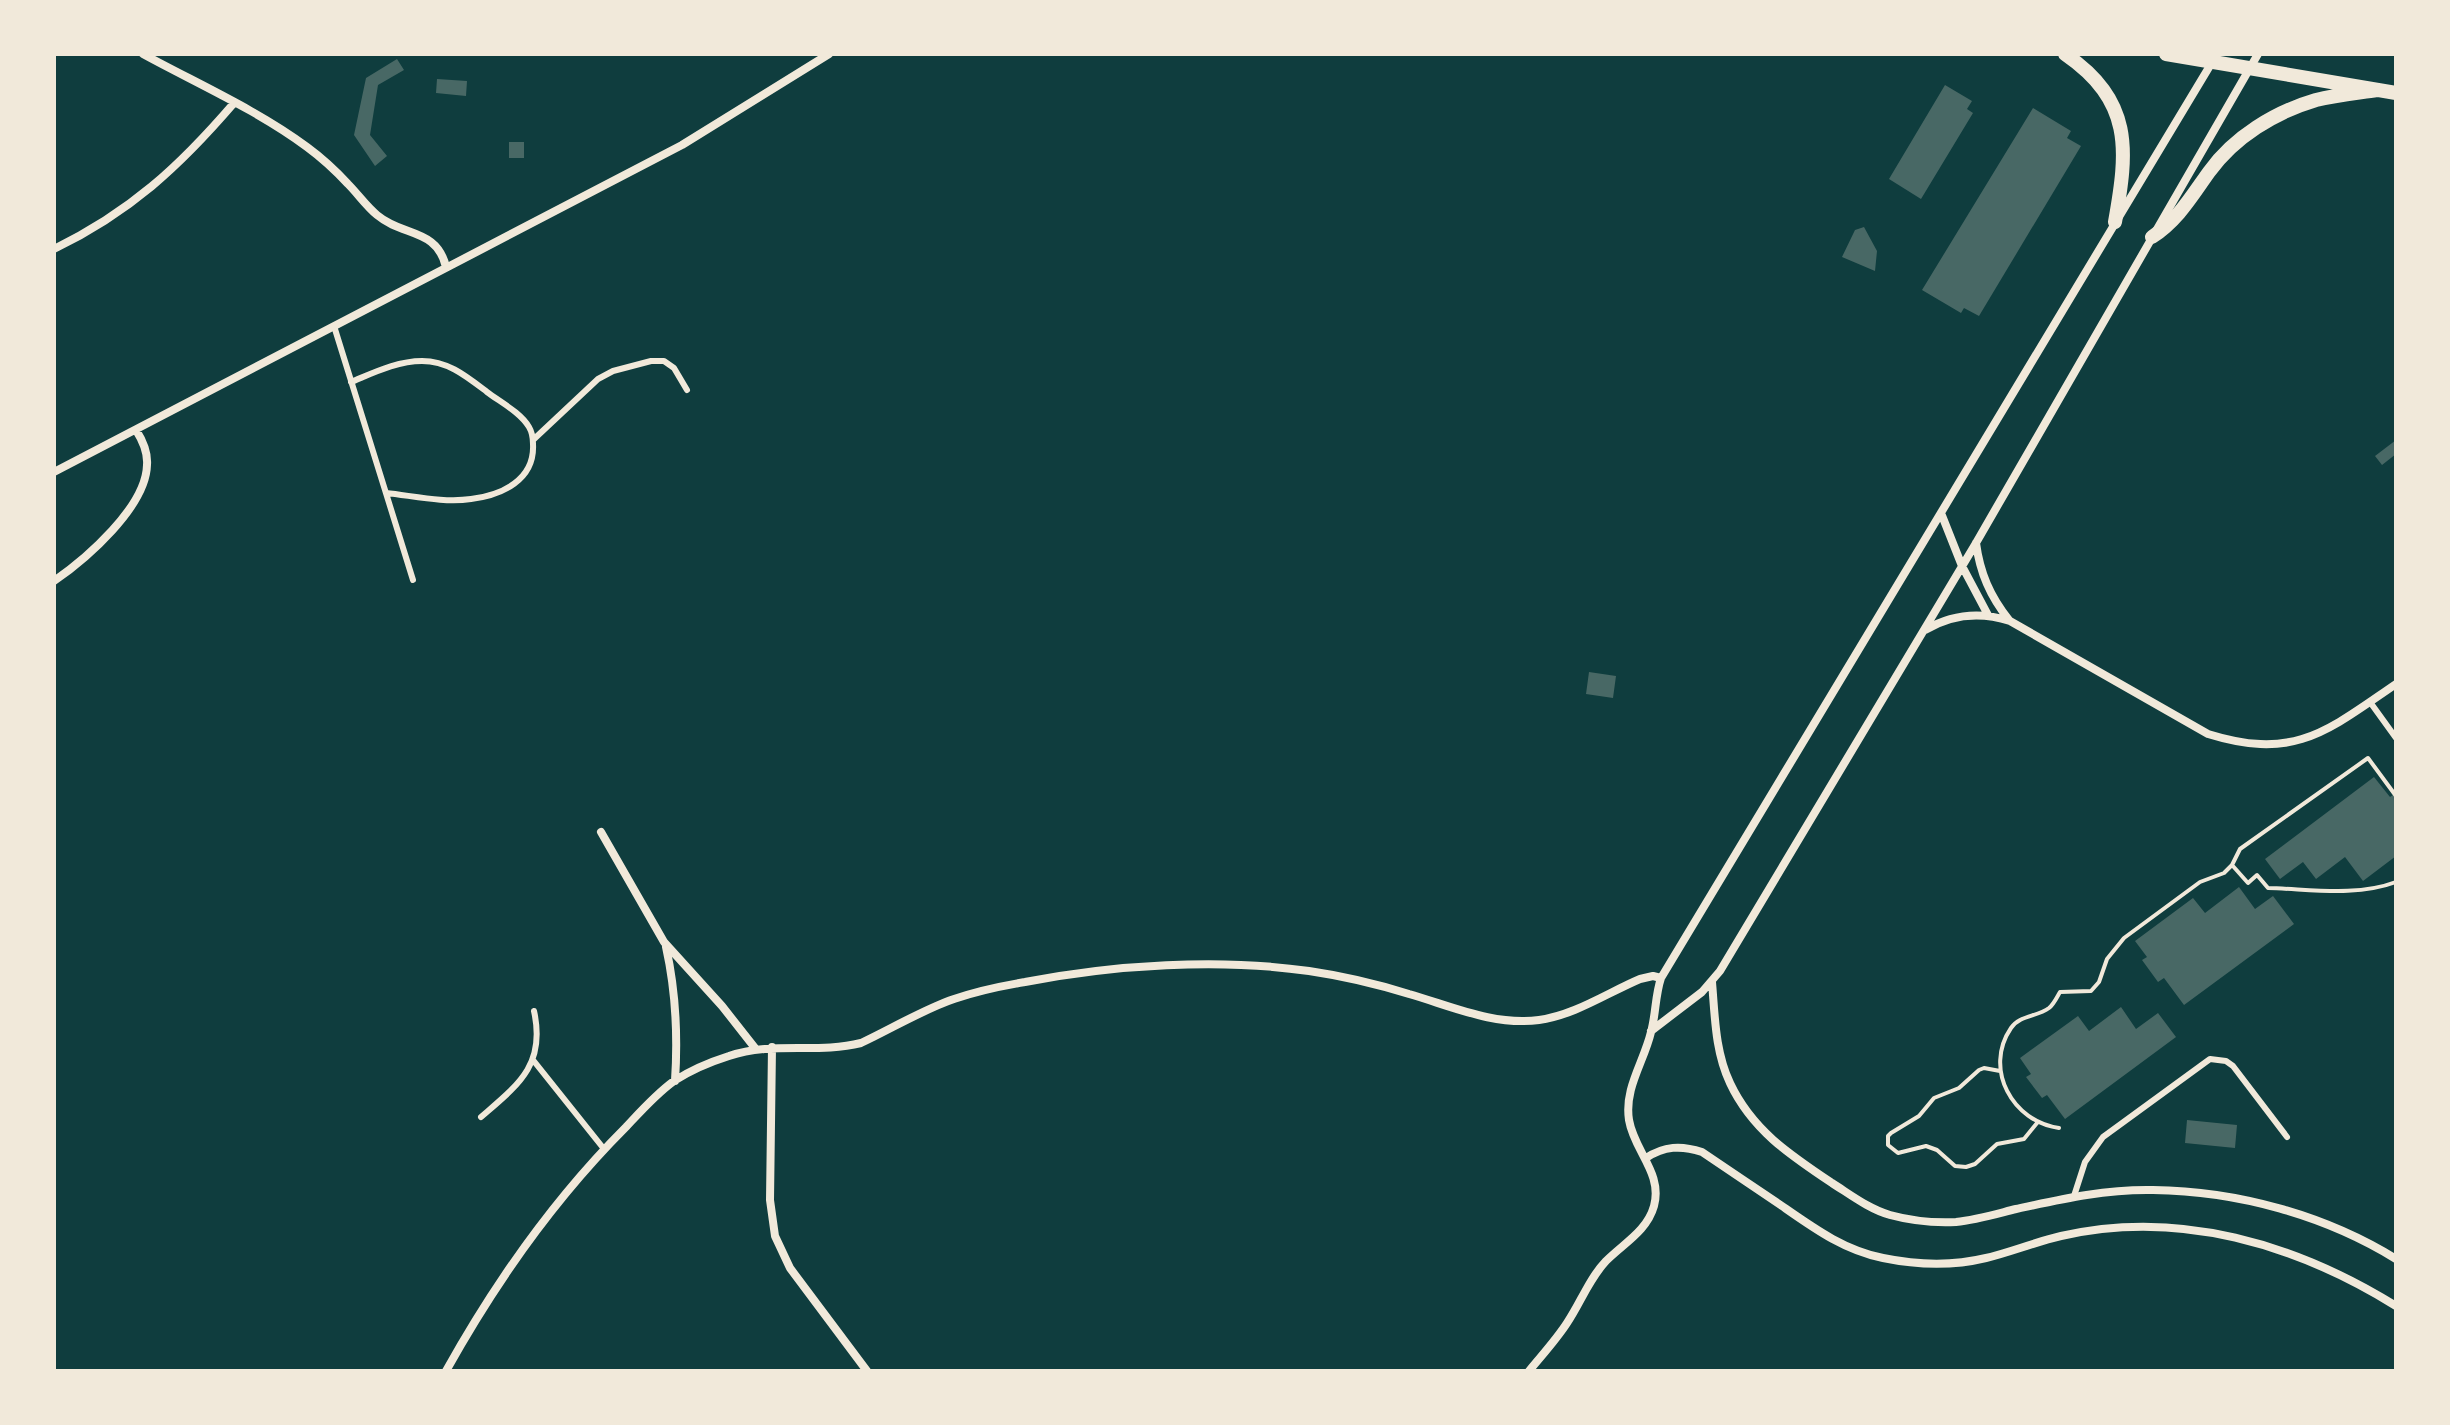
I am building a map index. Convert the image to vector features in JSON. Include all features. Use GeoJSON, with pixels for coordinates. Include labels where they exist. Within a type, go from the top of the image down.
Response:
{"type":"FeatureCollection","features":[{"type":"Feature","properties":{"kind":"street"},"geometry":{"type":"LineString","coordinates":[[143,54],[234,103],[308,148],[348,184],[375,214],[386,222],[430,239],[443,256],[446,267]]}},
{"type":"Feature","properties":{"kind":"street"},"geometry":{"type":"LineString","coordinates":[[54,472],[682,145],[829,54]]}},
{"type":"Feature","properties":{"kind":"street"},"geometry":{"type":"LineString","coordinates":[[2065,54],[2105,91],[2119,122],[2124,157],[2115,222]]}},
{"type":"Feature","properties":{"kind":"street"},"geometry":{"type":"LineString","coordinates":[[2166,54],[2215,58],[2249,69],[2396,93]]}},
{"type":"Feature","properties":{"kind":"street"},"geometry":{"type":"LineString","coordinates":[[1651,1031],[1712,982],[1729,958],[1976,543],[2258,54]]}},
{"type":"Feature","properties":{"kind":"street"},"geometry":{"type":"LineString","coordinates":[[1529,1371],[1567,1323],[1594,1274],[1649,1219],[1656,1188],[1646,1158],[1633,1134],[1628,1108],[1633,1082],[1651,1031],[1661,978],[2215,58]]}},
{"type":"Feature","properties":{"kind":"street"},"geometry":{"type":"LineString","coordinates":[[2152,237],[2182,212],[2225,153],[2262,124],[2318,100],[2377,90]]}},
{"type":"Feature","properties":{"kind":"street"},"geometry":{"type":"LineString","coordinates":[[54,249],[93,230],[148,190],[205,137],[234,103]]}},
{"type":"Feature","properties":{"kind":"street"},"geometry":{"type":"LineString","coordinates":[[54,581],[107,537],[138,494],[147,464],[142,440],[136,430]]}},
{"type":"Feature","properties":{"kind":"street"},"geometry":{"type":"LineString","coordinates":[[1941,513],[1962,566],[1988,615]]}},
{"type":"Feature","properties":{"kind":"street"},"geometry":{"type":"LineString","coordinates":[[1976,543],[1990,592],[2010,621]]}},
{"type":"Feature","properties":{"kind":"street"},"geometry":{"type":"LineString","coordinates":[[1923,631],[1961,615],[1988,615],[2010,621],[2208,734],[2231,741],[2266,745],[2323,733],[2396,684]]}},
{"type":"Feature","properties":{"kind":"street"},"geometry":{"type":"LineString","coordinates":[[601,832],[664,942],[755,1048]]}},
{"type":"Feature","properties":{"kind":"street"},"geometry":{"type":"LineString","coordinates":[[664,942],[675,997],[675,1081]]}},
{"type":"Feature","properties":{"kind":"street"},"geometry":{"type":"LineString","coordinates":[[446,1371],[520,1254],[579,1176],[604,1149],[675,1081],[710,1063],[755,1048],[830,1048],[861,1043],[954,999],[1004,986],[1100,970],[1247,966],[1307,971],[1361,980],[1485,1017],[1520,1022],[1561,1014],[1640,979],[1661,978]]}},
{"type":"Feature","properties":{"kind":"street"},"geometry":{"type":"LineString","coordinates":[[1712,982],[1717,1043],[1722,1063],[1740,1103],[1753,1121],[1785,1152],[1867,1206],[1889,1215],[1961,1221],[2074,1196],[2117,1191],[2153,1190],[2226,1196],[2297,1215],[2363,1241],[2396,1259]]}},
{"type":"Feature","properties":{"kind":"street"},"geometry":{"type":"LineString","coordinates":[[772,1047],[770,1200],[775,1236],[790,1268],[867,1371]]}},
{"type":"Feature","properties":{"kind":"street"},"geometry":{"type":"LineString","coordinates":[[1646,1158],[1656,1152],[1678,1147],[1702,1152],[1834,1242],[1882,1258],[1933,1264],[1957,1263],[2097,1229],[2166,1227],[2233,1236],[2266,1245],[2341,1275],[2396,1306]]}},
{"type":"Feature","properties":{"kind":"lane"},"geometry":{"type":"LineString","coordinates":[[334,326],[413,580]]}},
{"type":"Feature","properties":{"kind":"lane"},"geometry":{"type":"LineString","coordinates":[[533,440],[598,379],[613,371],[651,361],[664,361],[674,368],[687,390]]}},
{"type":"Feature","properties":{"kind":"lane"},"geometry":{"type":"LineString","coordinates":[[351,382],[408,362],[448,366],[523,419],[533,440],[527,471],[512,486],[498,492],[484,497],[454,500],[386,493]]}},
{"type":"Feature","properties":{"kind":"lane"},"geometry":{"type":"LineString","coordinates":[[2370,702],[2396,738]]}},
{"type":"Feature","properties":{"kind":"lane"},"geometry":{"type":"LineString","coordinates":[[481,1117],[526,1075],[537,1044],[538,1028],[534,1011]]}},
{"type":"Feature","properties":{"kind":"lane"},"geometry":{"type":"LineString","coordinates":[[2074,1196],[2085,1162],[2103,1137],[2210,1059],[2219,1058],[2233,1066],[2287,1137]]}},
{"type":"Feature","properties":{"kind":"lane"},"geometry":{"type":"LineString","coordinates":[[533,1060],[604,1149]]}},
{"type":"Feature","properties":{"kind":"path"},"geometry":{"type":"LineString","coordinates":[[2059,1128],[2037,1123],[2009,1097],[1999,1059],[2009,1031],[2018,1021],[2048,1009],[2060,992],[2091,991],[2099,982],[2107,959],[2131,932],[2200,882],[2224,873],[2240,849],[2368,758],[2396,796]]}},
{"type":"Feature","properties":{"kind":"path"},"geometry":{"type":"LineString","coordinates":[[2232,865],[2248,883],[2257,875],[2268,888],[2360,891],[2396,882]]}},
{"type":"Feature","properties":{"kind":"path"},"geometry":{"type":"LineString","coordinates":[[2000,1071],[1979,1070],[1959,1088],[1934,1098],[1916,1118],[1888,1136],[1888,1145],[1898,1153],[1919,1146],[1931,1147],[1955,1166],[1966,1167],[1975,1164],[2000,1143],[2024,1139],[2037,1123]]}},
{"type":"Feature","properties":{"kind":"building"},"geometry":{"type":"Polygon","coordinates":[[[397,59],[404,70],[378,85],[370,135],[387,156],[375,166],[354,135],[366,78],[397,59]]]}},
{"type":"Feature","properties":{"kind":"building"},"geometry":{"type":"Polygon","coordinates":[[[437,79],[467,81],[466,96],[436,93],[437,79]]]}},
{"type":"Feature","properties":{"kind":"building"},"geometry":{"type":"Polygon","coordinates":[[[1945,85],[1972,101],[1967,109],[1973,113],[1921,199],[1889,179],[1945,85]]]}},
{"type":"Feature","properties":{"kind":"building"},"geometry":{"type":"Polygon","coordinates":[[[2033,108],[2071,131],[2067,138],[2081,146],[1979,316],[1964,308],[1961,313],[1922,290],[2033,108]]]}},
{"type":"Feature","properties":{"kind":"building"},"geometry":{"type":"Polygon","coordinates":[[[509,142],[524,142],[524,158],[509,158],[509,142]]]}},
{"type":"Feature","properties":{"kind":"building"},"geometry":{"type":"Polygon","coordinates":[[[1864,227],[1877,251],[1875,271],[1842,257],[1855,230],[1864,227]]]}},
{"type":"Feature","properties":{"kind":"building"},"geometry":{"type":"Polygon","coordinates":[[[2396,440],[2396,454],[2382,465],[2375,456],[2396,440]]]}},
{"type":"Feature","properties":{"kind":"building"},"geometry":{"type":"Polygon","coordinates":[[[1589,672],[1616,676],[1613,698],[1586,694],[1589,672]]]}},
{"type":"Feature","properties":{"kind":"building"},"geometry":{"type":"Polygon","coordinates":[[[2374,777],[2390,797],[2393,795],[2396,799],[2396,856],[2363,881],[2345,857],[2316,879],[2303,862],[2280,879],[2265,859],[2374,777]]]}},
{"type":"Feature","properties":{"kind":"building"},"geometry":{"type":"Polygon","coordinates":[[[2239,887],[2255,909],[2273,896],[2294,924],[2184,1005],[2164,978],[2158,982],[2142,960],[2147,957],[2135,941],[2193,898],[2205,913],[2239,887]]]}},
{"type":"Feature","properties":{"kind":"building"},"geometry":{"type":"Polygon","coordinates":[[[2121,1007],[2136,1029],[2158,1013],[2176,1037],[2065,1119],[2047,1095],[2042,1098],[2026,1077],[2031,1074],[2020,1058],[2078,1016],[2089,1031],[2121,1007]]]}},
{"type":"Feature","properties":{"kind":"building"},"geometry":{"type":"Polygon","coordinates":[[[2187,1120],[2237,1125],[2235,1148],[2185,1143],[2187,1120]]]}}]}
